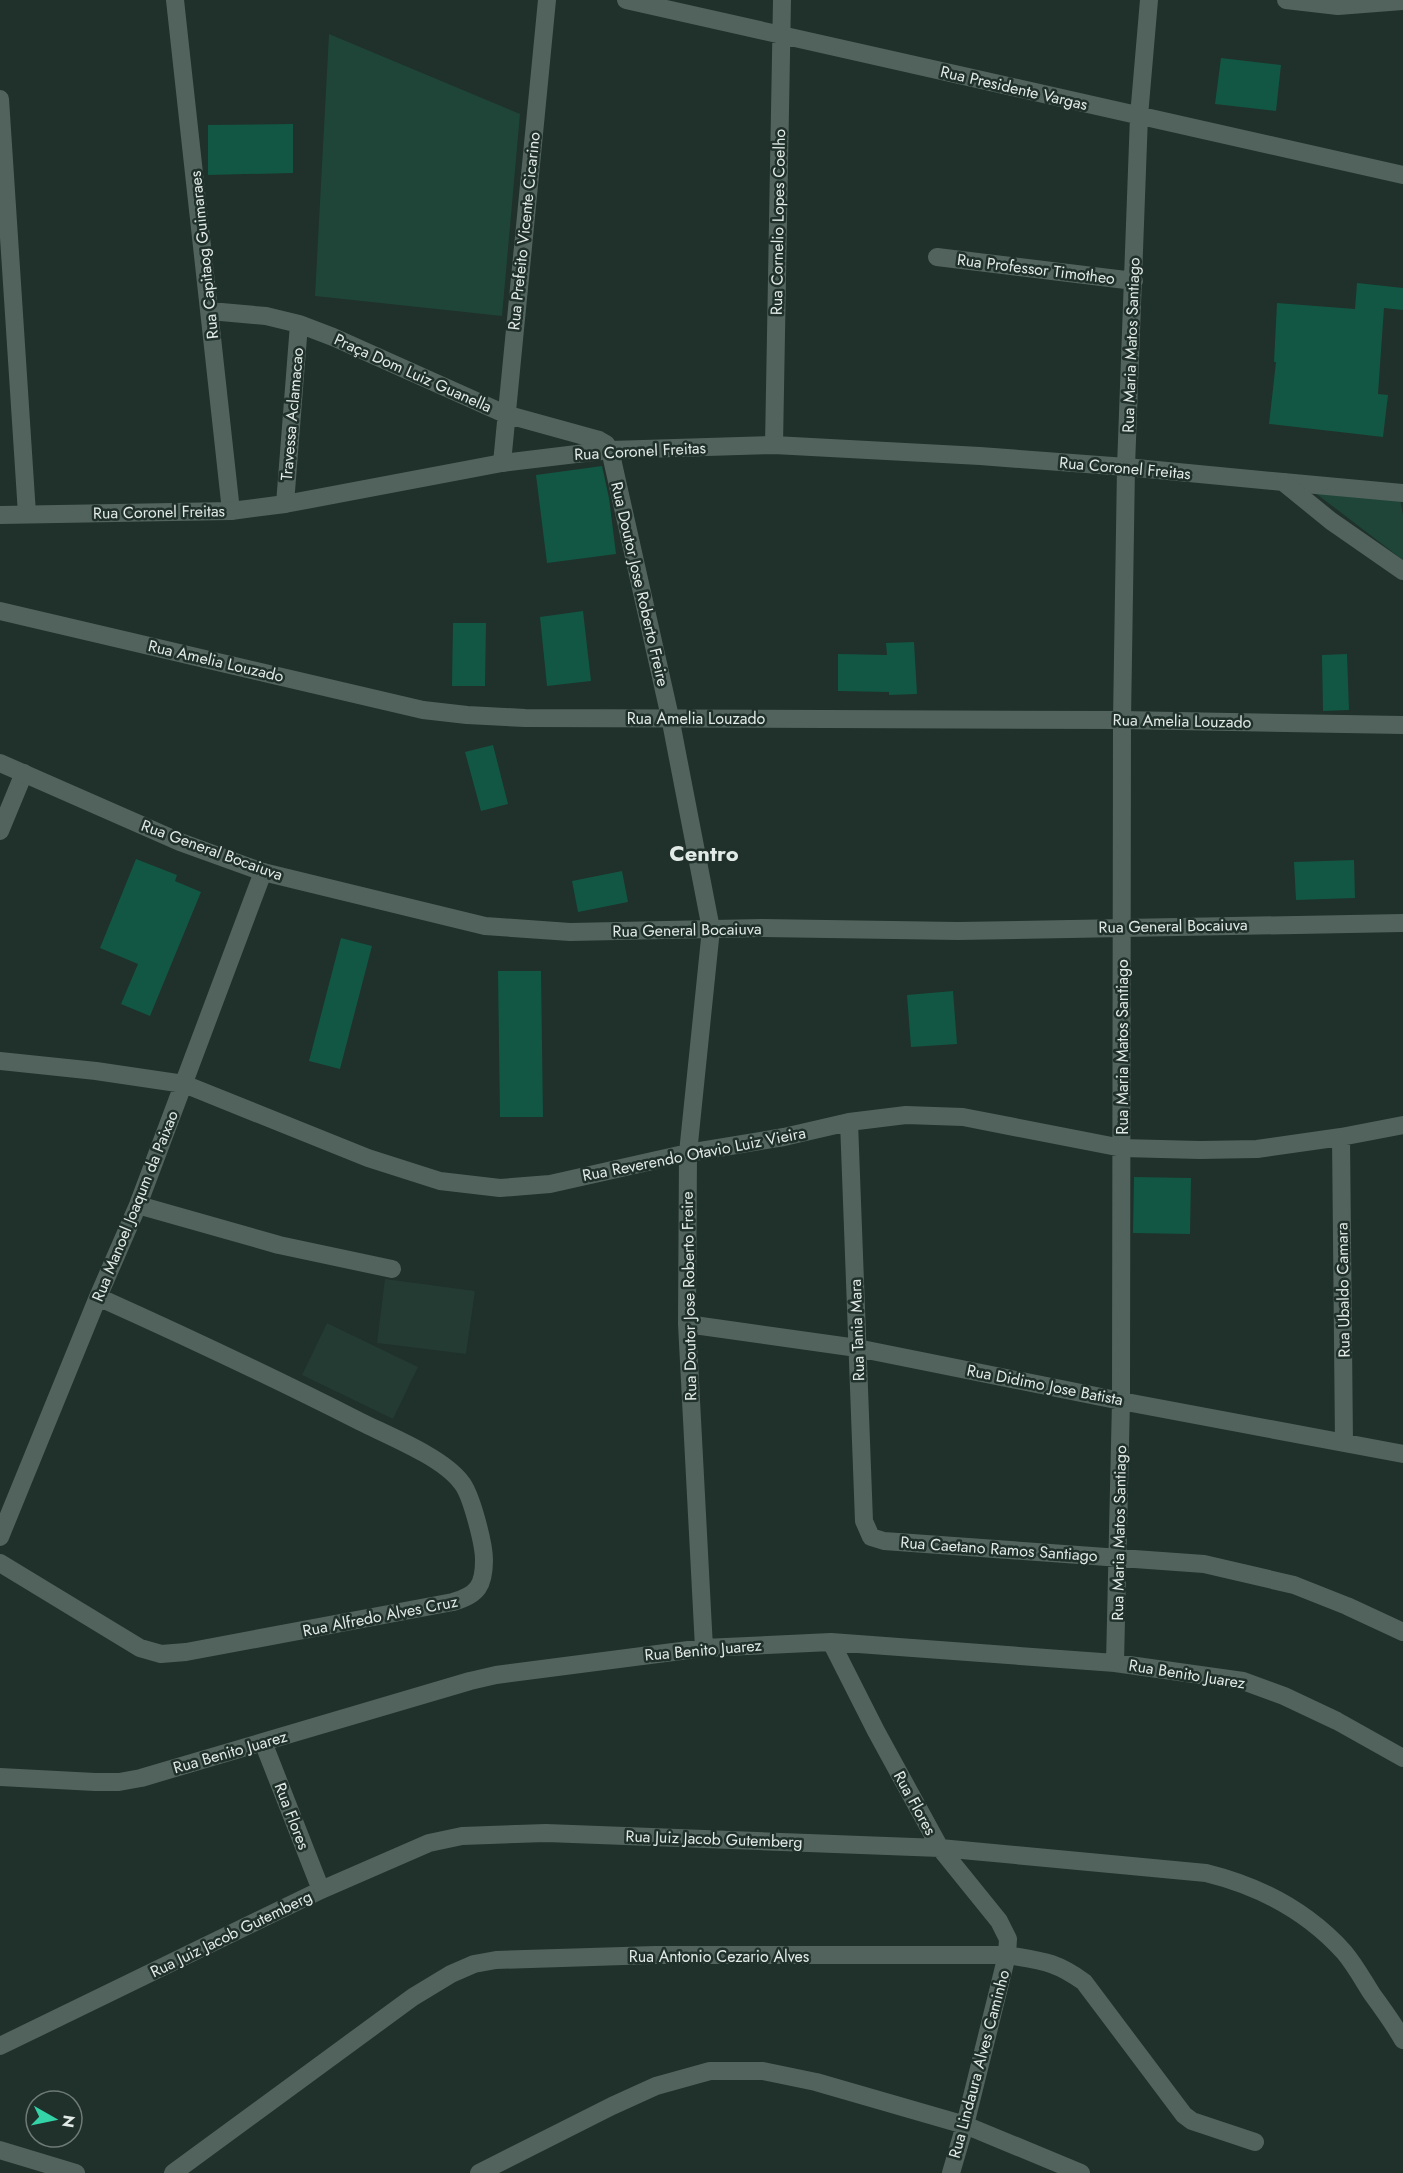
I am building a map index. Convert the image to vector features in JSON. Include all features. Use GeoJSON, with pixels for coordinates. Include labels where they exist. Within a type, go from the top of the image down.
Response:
{"type":"FeatureCollection","features":[{"type":"Feature","properties":{"kind":"street","name":"Rua Capitaog Guimaraes"},"geometry":{"type":"LineString","coordinates":[[175,0],[231,511]]}},
{"type":"Feature","properties":{"kind":"street","name":"Rua Prefeito Vicente Cicarino"},"geometry":{"type":"LineString","coordinates":[[502,463],[547,0]]}},
{"type":"Feature","properties":{"kind":"street","name":"Rua Presidente Vargas"},"geometry":{"type":"LineString","coordinates":[[626,0],[1403,175]]}},
{"type":"Feature","properties":{"kind":"street","name":"Rua Cornelio Lopes Coelho"},"geometry":{"type":"LineString","coordinates":[[774,445],[782,0]]}},
{"type":"Feature","properties":{"kind":"street","name":"Rua Maria Matos Santiago"},"geometry":{"type":"LineString","coordinates":[[1115,1663],[1122,1401],[1122,720],[1126,467],[1139,116],[1149,0]]}},
{"type":"Feature","properties":{"kind":"street"},"geometry":{"type":"LineString","coordinates":[[1286,0],[1338,6],[1403,1]]}},
{"type":"Feature","properties":{"kind":"street"},"geometry":{"type":"LineString","coordinates":[[0,99],[27,514]]}},
{"type":"Feature","properties":{"kind":"street","name":"Rua Professor Timotheo"},"geometry":{"type":"LineString","coordinates":[[937,257],[1134,281]]}},
{"type":"Feature","properties":{"kind":"street","name":"Praça Dom Luiz Guanella"},"geometry":{"type":"LineString","coordinates":[[210,311],[266,316],[299,324],[505,414],[599,440],[610,450]]}},
{"type":"Feature","properties":{"kind":"street","name":"Travessa Aclamacao"},"geometry":{"type":"LineString","coordinates":[[285,504],[299,324]]}},
{"type":"Feature","properties":{"kind":"street","name":"Rua Coronel Freitas"},"geometry":{"type":"LineString","coordinates":[[0,515],[231,511],[285,504],[502,463],[610,450],[774,445],[980,456],[1126,467],[1403,493]]}},
{"type":"Feature","properties":{"kind":"street","name":"Rua Doutor Jose Roberto Freire"},"geometry":{"type":"LineString","coordinates":[[610,450],[670,717],[711,929],[688,1153],[687,1324],[704,1648]]}},
{"type":"Feature","properties":{"kind":"street"},"geometry":{"type":"LineString","coordinates":[[1282,482],[1331,521],[1403,571]]}},
{"type":"Feature","properties":{"kind":"street","name":"Rua Amelia Louzado"},"geometry":{"type":"LineString","coordinates":[[0,610],[423,710],[467,715],[525,718],[1122,720],[1403,725]]}},
{"type":"Feature","properties":{"kind":"street","name":"Rua General Bocaiuva"},"geometry":{"type":"LineString","coordinates":[[0,763],[180,842],[263,872],[485,926],[570,932],[711,929],[958,931],[1403,923]]}},
{"type":"Feature","properties":{"kind":"street"},"geometry":{"type":"LineString","coordinates":[[0,831],[24,773]]}},
{"type":"Feature","properties":{"kind":"street","name":"Rua Manoel Joaqum da Paixao"},"geometry":{"type":"LineString","coordinates":[[0,1537],[138,1205],[263,872]]}},
{"type":"Feature","properties":{"kind":"street","name":"Rua Reverendo Otavio Luiz Vieira"},"geometry":{"type":"LineString","coordinates":[[0,1061],[96,1071],[184,1084],[368,1158],[440,1181],[500,1188],[550,1184],[688,1153],[784,1137],[849,1122],[906,1115],[963,1117],[1122,1148],[1200,1150],[1257,1149],[1403,1125]]}},
{"type":"Feature","properties":{"kind":"street","name":"Rua Tania Mara"},"geometry":{"type":"LineString","coordinates":[[849,1122],[864,1521],[871,1537]]}},
{"type":"Feature","properties":{"kind":"street","name":"Rua Ubaldo Camara"},"geometry":{"type":"LineString","coordinates":[[1341,1137],[1344,1443]]}},
{"type":"Feature","properties":{"kind":"street"},"geometry":{"type":"LineString","coordinates":[[138,1205],[279,1245],[392,1269]]}},
{"type":"Feature","properties":{"kind":"street","name":"Rua Alfredo Alves Cruz"},"geometry":{"type":"LineString","coordinates":[[0,1563],[141,1648],[161,1654],[224,1646],[453,1602],[465,1598],[481,1586],[484,1556],[471,1502],[462,1482],[445,1466],[261,1372],[98,1297]]}},
{"type":"Feature","properties":{"kind":"street","name":"Rua Didimo Jose Batista"},"geometry":{"type":"LineString","coordinates":[[687,1324],[857,1347],[1122,1401],[1403,1454]]}},
{"type":"Feature","properties":{"kind":"street","name":"Rua Caetano Ramos Santiago"},"geometry":{"type":"LineString","coordinates":[[871,1537],[884,1541],[974,1549],[1204,1564],[1284,1582],[1347,1606],[1403,1632]]}},
{"type":"Feature","properties":{"kind":"street","name":"Rua Benito Juarez"},"geometry":{"type":"LineString","coordinates":[[0,1777],[119,1782],[141,1778],[496,1675],[704,1648],[831,1641],[1115,1663],[1243,1681],[1284,1696],[1337,1721],[1403,1758]]}},
{"type":"Feature","properties":{"kind":"street","name":"Rua Flores"},"geometry":{"type":"LineString","coordinates":[[831,1641],[876,1731],[940,1848],[999,1921],[1008,1939],[1008,1955]]}},
{"type":"Feature","properties":{"kind":"street","name":"Rua Flores"},"geometry":{"type":"LineString","coordinates":[[263,1742],[321,1890]]}},
{"type":"Feature","properties":{"kind":"street","name":"Rua Juiz Jacob Gutemberg"},"geometry":{"type":"LineString","coordinates":[[0,2046],[321,1890],[429,1843],[462,1836],[546,1833],[940,1848],[1206,1873],[1252,1887],[1284,1904],[1327,1935],[1346,1954],[1403,2040]]}},
{"type":"Feature","properties":{"kind":"street","name":"Rua Antonio Cezario Alves"},"geometry":{"type":"LineString","coordinates":[[173,2173],[413,1997],[451,1974],[474,1964],[496,1960],[655,1955],[1008,1955],[1046,1961],[1066,1969],[1084,1982],[1184,2115],[1192,2121],[1255,2142]]}},
{"type":"Feature","properties":{"kind":"street","name":"Rua Lindaura Alves Caminho"},"geometry":{"type":"LineString","coordinates":[[951,2173],[1008,1955]]}},
{"type":"Feature","properties":{"kind":"street"},"geometry":{"type":"LineString","coordinates":[[478,2173],[656,2086],[710,2071],[763,2071],[805,2079],[965,2125],[1081,2173]]}},
{"type":"Feature","properties":{"kind":"street"},"geometry":{"type":"LineString","coordinates":[[0,2150],[76,2173]]}},
{"type":"Feature","properties":{"kind":"shaded area"},"geometry":{"type":"Polygon","coordinates":[[[329,34],[520,114],[502,316],[315,296],[329,34]]]}},
{"type":"Feature","properties":{"kind":"shaded area"},"geometry":{"type":"Polygon","coordinates":[[[1314,492],[1400,499],[1403,515],[1403,560],[1314,492]]]}},
{"type":"Feature","properties":{"kind":"shaded area"},"geometry":{"type":"Polygon","coordinates":[[[385,1279],[475,1291],[466,1354],[377,1343],[385,1279]]]}},
{"type":"Feature","properties":{"kind":"shaded area"},"geometry":{"type":"Polygon","coordinates":[[[327,1323],[418,1367],[393,1419],[302,1375],[327,1323]]]}},
{"type":"Feature","properties":{"kind":"building"},"geometry":{"type":"Polygon","coordinates":[[[1221,58],[1281,65],[1276,111],[1215,104],[1221,58]]]}},
{"type":"Feature","properties":{"kind":"building"},"geometry":{"type":"Polygon","coordinates":[[[293,124],[293,173],[208,175],[208,125],[293,124]]]}},
{"type":"Feature","properties":{"kind":"building"},"geometry":{"type":"Polygon","coordinates":[[[1357,283],[1403,288],[1403,310],[1384,308],[1378,394],[1388,395],[1383,437],[1269,424],[1276,362],[1274,362],[1277,303],[1355,309],[1357,283]]]}},
{"type":"Feature","properties":{"kind":"building"},"geometry":{"type":"Polygon","coordinates":[[[602,466],[609,498],[616,554],[547,563],[536,475],[602,466]]]}},
{"type":"Feature","properties":{"kind":"building"},"geometry":{"type":"Polygon","coordinates":[[[583,611],[591,681],[547,686],[540,617],[583,611]]]}},
{"type":"Feature","properties":{"kind":"building"},"geometry":{"type":"Polygon","coordinates":[[[453,623],[486,623],[485,686],[452,686],[453,623]]]}},
{"type":"Feature","properties":{"kind":"building"},"geometry":{"type":"Polygon","coordinates":[[[914,642],[917,694],[889,695],[889,692],[838,691],[838,654],[887,655],[886,643],[914,642]]]}},
{"type":"Feature","properties":{"kind":"building"},"geometry":{"type":"Polygon","coordinates":[[[1347,654],[1349,710],[1323,711],[1322,655],[1347,654]]]}},
{"type":"Feature","properties":{"kind":"building"},"geometry":{"type":"Polygon","coordinates":[[[493,745],[508,804],[481,811],[465,752],[493,745]]]}},
{"type":"Feature","properties":{"kind":"building"},"geometry":{"type":"Polygon","coordinates":[[[136,859],[177,875],[175,881],[201,892],[150,1016],[121,1004],[138,964],[100,948],[136,859]]]}},
{"type":"Feature","properties":{"kind":"building"},"geometry":{"type":"Polygon","coordinates":[[[1354,860],[1355,898],[1296,900],[1294,862],[1354,860]]]}},
{"type":"Feature","properties":{"kind":"building"},"geometry":{"type":"Polygon","coordinates":[[[622,871],[628,902],[578,912],[572,881],[622,871]]]}},
{"type":"Feature","properties":{"kind":"building"},"geometry":{"type":"Polygon","coordinates":[[[341,938],[372,946],[340,1069],[309,1061],[341,938]]]}},
{"type":"Feature","properties":{"kind":"building"},"geometry":{"type":"Polygon","coordinates":[[[498,971],[541,971],[543,1117],[500,1117],[498,971]]]}},
{"type":"Feature","properties":{"kind":"building"},"geometry":{"type":"Polygon","coordinates":[[[953,991],[957,1044],[911,1047],[907,995],[953,991]]]}},
{"type":"Feature","properties":{"kind":"building"},"geometry":{"type":"Polygon","coordinates":[[[1134,1177],[1191,1178],[1190,1234],[1133,1233],[1134,1177]]]}},
{"type":"Feature","properties":{"kind":"district","name":"Centro"},"geometry":{"type":"Point","coordinates":[704,853]}}]}
